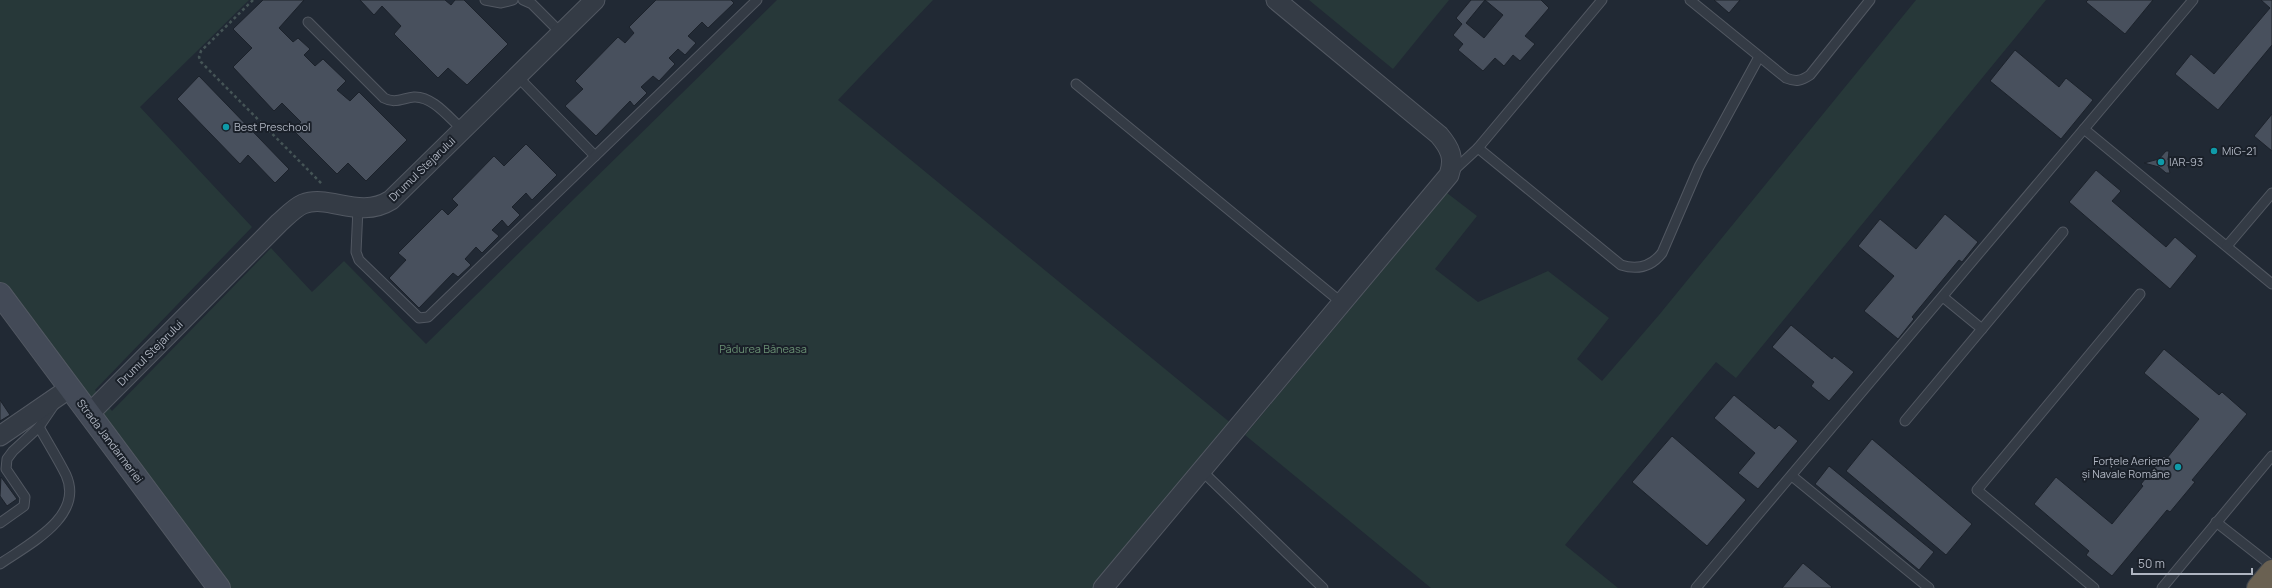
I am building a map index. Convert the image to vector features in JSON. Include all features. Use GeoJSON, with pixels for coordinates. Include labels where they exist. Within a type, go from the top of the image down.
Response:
{"type":"FeatureCollection","features":[{"type":"Feature","properties":{"kind":"highway"},"geometry":{"type":"LineString","coordinates":[[2258,588],[2272,571]]}},
{"type":"Feature","properties":{"kind":"street","name":"Drumul Stejarului"},"geometry":{"type":"LineString","coordinates":[[89,414],[279,223],[299,207],[310,202],[350,207],[376,207],[391,200],[594,0]]}},
{"type":"Feature","properties":{"kind":"street"},"geometry":{"type":"LineString","coordinates":[[1103,588],[1449,175],[1453,163],[1451,152],[1439,135],[1276,0]]}},
{"type":"Feature","properties":{"kind":"street","name":"Strada Jandarmeriei"},"geometry":{"type":"LineString","coordinates":[[6,306],[67,390],[89,414],[219,588]]}},
{"type":"Feature","properties":{"kind":"street"},"geometry":{"type":"LineString","coordinates":[[0,436],[67,390]]}},
{"type":"Feature","properties":{"kind":"lane"},"geometry":{"type":"LineString","coordinates":[[485,0],[501,3],[513,0]]}},
{"type":"Feature","properties":{"kind":"lane"},"geometry":{"type":"LineString","coordinates":[[523,0],[532,4],[561,33]]}},
{"type":"Feature","properties":{"kind":"lane"},"geometry":{"type":"LineString","coordinates":[[350,207],[356,252],[359,260],[419,318],[424,319],[428,317],[757,0]]}},
{"type":"Feature","properties":{"kind":"lane"},"geometry":{"type":"LineString","coordinates":[[1449,175],[1478,148],[1602,0]]}},
{"type":"Feature","properties":{"kind":"lane"},"geometry":{"type":"LineString","coordinates":[[1690,0],[1786,78],[1795,81],[1803,80],[1810,75],[1870,0]]}},
{"type":"Feature","properties":{"kind":"lane"},"geometry":{"type":"LineString","coordinates":[[1696,588],[2193,0]]}},
{"type":"Feature","properties":{"kind":"lane"},"geometry":{"type":"LineString","coordinates":[[308,22],[384,98],[395,101],[414,97],[426,100],[463,130]]}},
{"type":"Feature","properties":{"kind":"lane"},"geometry":{"type":"LineString","coordinates":[[1478,148],[1621,265],[1640,268],[1654,262],[1662,253],[1699,167],[1759,57]]}},
{"type":"Feature","properties":{"kind":"lane"},"geometry":{"type":"LineString","coordinates":[[517,76],[595,156]]}},
{"type":"Feature","properties":{"kind":"lane"},"geometry":{"type":"LineString","coordinates":[[1076,84],[1342,303]]}},
{"type":"Feature","properties":{"kind":"lane"},"geometry":{"type":"LineString","coordinates":[[2084,129],[2272,284]]}},
{"type":"Feature","properties":{"kind":"lane"},"geometry":{"type":"LineString","coordinates":[[2227,246],[2272,193]]}},
{"type":"Feature","properties":{"kind":"lane"},"geometry":{"type":"LineString","coordinates":[[1905,421],[2064,232]]}},
{"type":"Feature","properties":{"kind":"lane"},"geometry":{"type":"LineString","coordinates":[[2094,588],[1977,490],[2140,294]]}},
{"type":"Feature","properties":{"kind":"lane"},"geometry":{"type":"LineString","coordinates":[[1943,297],[1982,329]]}},
{"type":"Feature","properties":{"kind":"lane"},"geometry":{"type":"LineString","coordinates":[[0,523],[24,506],[25,497],[6,469],[7,459],[39,427],[67,390]]}},
{"type":"Feature","properties":{"kind":"lane"},"geometry":{"type":"LineString","coordinates":[[0,564],[54,525],[62,516],[67,504],[69,491],[67,477],[39,427]]}},
{"type":"Feature","properties":{"kind":"lane"},"geometry":{"type":"LineString","coordinates":[[2162,588],[2272,456]]}},
{"type":"Feature","properties":{"kind":"lane"},"geometry":{"type":"LineString","coordinates":[[1202,470],[1323,588]]}},
{"type":"Feature","properties":{"kind":"lane"},"geometry":{"type":"LineString","coordinates":[[1792,476],[1929,588]]}},
{"type":"Feature","properties":{"kind":"lane"},"geometry":{"type":"LineString","coordinates":[[2216,522],[2272,566]]}},
{"type":"Feature","properties":{"kind":"path"},"geometry":{"type":"LineString","coordinates":[[253,0],[201,51],[199,57],[201,62],[350,207]]}},
{"type":"Feature","properties":{"kind":"green space","name":"Pădurea Băneasa"},"geometry":{"type":"Polygon","coordinates":[[[0,0],[249,0],[140,107],[252,227],[95,390],[112,411],[271,248],[312,292],[344,261],[426,344],[777,0],[933,0],[838,100],[1238,429],[1103,588],[219,588],[0,295],[0,0]]]}},
{"type":"Feature","properties":{"kind":"green space"},"geometry":{"type":"Polygon","coordinates":[[[1309,0],[1449,0],[1393,69],[1309,0]]]}},
{"type":"Feature","properties":{"kind":"green space"},"geometry":{"type":"Polygon","coordinates":[[[1916,0],[2046,0],[1736,378],[1716,362],[1565,545],[1618,588],[1431,588],[1245,435],[1447,193],[1477,216],[1435,269],[1478,302],[1548,271],[1609,318],[1577,359],[1602,381],[1659,315],[1916,0]]]}},
{"type":"Feature","properties":{"kind":"building"},"geometry":{"type":"Polygon","coordinates":[[[263,0],[304,0],[279,28],[293,42],[298,38],[310,49],[304,55],[315,66],[323,59],[346,81],[337,90],[350,101],[359,92],[407,140],[366,181],[348,163],[337,174],[293,130],[301,122],[282,103],[274,111],[233,67],[252,48],[233,29],[263,0]]]}},
{"type":"Feature","properties":{"kind":"building"},"geometry":{"type":"Polygon","coordinates":[[[360,0],[445,0],[451,5],[455,0],[464,0],[508,44],[467,85],[448,68],[438,78],[394,34],[401,26],[382,6],[374,15],[360,0]]]}},
{"type":"Feature","properties":{"kind":"building"},"geometry":{"type":"Polygon","coordinates":[[[656,0],[731,0],[734,3],[708,28],[702,22],[688,36],[696,43],[685,55],[678,49],[669,58],[675,64],[659,81],[653,76],[641,87],[647,93],[634,106],[630,101],[596,136],[565,106],[583,89],[575,81],[618,37],[625,43],[634,33],[629,27],[656,0]]]}},
{"type":"Feature","properties":{"kind":"building"},"geometry":{"type":"Polygon","coordinates":[[[1471,0],[1485,0],[1541,0],[1549,8],[1525,36],[1535,44],[1520,61],[1513,55],[1504,66],[1495,58],[1483,71],[1458,50],[1463,44],[1453,35],[1462,24],[1456,18],[1471,0]],[[1485,0],[1466,23],[1484,38],[1503,15],[1485,0]]]}},
{"type":"Feature","properties":{"kind":"building"},"geometry":{"type":"Polygon","coordinates":[[[1714,0],[1740,0],[1729,13],[1714,0]]]}},
{"type":"Feature","properties":{"kind":"building"},"geometry":{"type":"Polygon","coordinates":[[[2088,0],[2153,0],[2125,34],[2086,2],[2088,0]]]}},
{"type":"Feature","properties":{"kind":"building"},"geometry":{"type":"Polygon","coordinates":[[[2261,0],[2272,0],[2272,45],[2218,110],[2175,74],[2191,54],[2214,74],[2270,8],[2261,0]]]}},
{"type":"Feature","properties":{"kind":"building"},"geometry":{"type":"Polygon","coordinates":[[[2015,50],[2059,87],[2066,78],[2093,100],[2061,139],[1990,81],[2015,50]]]}},
{"type":"Feature","properties":{"kind":"building","name":"Best Preschool"},"geometry":{"type":"Polygon","coordinates":[[[199,76],[289,169],[275,183],[248,155],[240,164],[177,99],[199,76]]]}},
{"type":"Feature","properties":{"kind":"building"},"geometry":{"type":"Polygon","coordinates":[[[2272,114],[2272,151],[2254,136],[2272,114]]]}},
{"type":"Feature","properties":{"kind":"building"},"geometry":{"type":"Polygon","coordinates":[[[526,144],[557,175],[532,200],[526,193],[512,207],[520,215],[508,227],[502,220],[492,230],[499,236],[482,253],[476,247],[465,259],[471,265],[458,277],[453,273],[419,308],[389,278],[406,260],[398,253],[442,209],[448,215],[458,205],[452,199],[494,156],[504,166],[526,144]]]}},
{"type":"Feature","properties":{"kind":"building","name":"IAR-93"},"geometry":{"type":"Polygon","coordinates":[[[2166,151],[2169,151],[2168,160],[2173,160],[2178,156],[2179,168],[2176,168],[2174,165],[2168,165],[2170,173],[2166,173],[2159,167],[2144,163],[2159,159],[2166,151]]]}},
{"type":"Feature","properties":{"kind":"building"},"geometry":{"type":"Polygon","coordinates":[[[2096,170],[2121,191],[2112,201],[2166,247],[2175,237],[2197,256],[2170,289],[2069,202],[2096,170]]]}},
{"type":"Feature","properties":{"kind":"building"},"geometry":{"type":"Polygon","coordinates":[[[1945,214],[1978,242],[1962,262],[1959,260],[1912,317],[1914,319],[1898,339],[1864,311],[1894,276],[1858,246],[1880,219],[1916,249],[1945,214]]]}},
{"type":"Feature","properties":{"kind":"building"},"geometry":{"type":"Polygon","coordinates":[[[1791,325],[1832,359],[1834,356],[1854,372],[1829,401],[1811,386],[1814,382],[1772,347],[1791,325]]]}},
{"type":"Feature","properties":{"kind":"building","name":"Forțele Aeriene și Navale Române"},"geometry":{"type":"Polygon","coordinates":[[[2164,349],[2219,395],[2222,392],[2247,414],[2192,480],[2195,482],[2170,512],[2167,510],[2112,576],[2086,555],[2089,551],[2034,504],[2056,477],[2112,524],[2143,486],[2141,484],[2164,456],[2167,458],[2199,419],[2144,373],[2164,349]]]}},
{"type":"Feature","properties":{"kind":"building"},"geometry":{"type":"Polygon","coordinates":[[[1734,395],[1775,429],[1779,425],[1798,441],[1758,489],[1738,473],[1755,453],[1714,418],[1734,395]]]}},
{"type":"Feature","properties":{"kind":"building"},"geometry":{"type":"Polygon","coordinates":[[[0,400],[10,415],[0,421],[0,400]]]}},
{"type":"Feature","properties":{"kind":"building"},"geometry":{"type":"Polygon","coordinates":[[[1672,436],[1746,500],[1707,546],[1632,482],[1672,436]]]}},
{"type":"Feature","properties":{"kind":"building"},"geometry":{"type":"Polygon","coordinates":[[[1872,439],[1972,524],[1946,555],[1846,471],[1872,439]]]}},
{"type":"Feature","properties":{"kind":"building"},"geometry":{"type":"Polygon","coordinates":[[[1829,466],[1934,552],[1919,570],[1815,484],[1829,466]]]}},
{"type":"Feature","properties":{"kind":"building"},"geometry":{"type":"Polygon","coordinates":[[[1,477],[17,499],[7,506],[0,496],[1,477]]]}},
{"type":"Feature","properties":{"kind":"building"},"geometry":{"type":"Polygon","coordinates":[[[1803,563],[1832,587],[1782,588],[1803,563]]]}},
{"type":"Feature","properties":{"kind":"place","name":"Best Preschool"},"geometry":{"type":"Point","coordinates":[226,127]}},
{"type":"Feature","properties":{"kind":"place","name":"MiG-21"},"geometry":{"type":"Point","coordinates":[2214,151]}},
{"type":"Feature","properties":{"kind":"place","name":"IAR-93"},"geometry":{"type":"Point","coordinates":[2161,162]}},
{"type":"Feature","properties":{"kind":"place","name":"Forțele Aeriene și Navale Române"},"geometry":{"type":"Point","coordinates":[2178,467]}}]}
